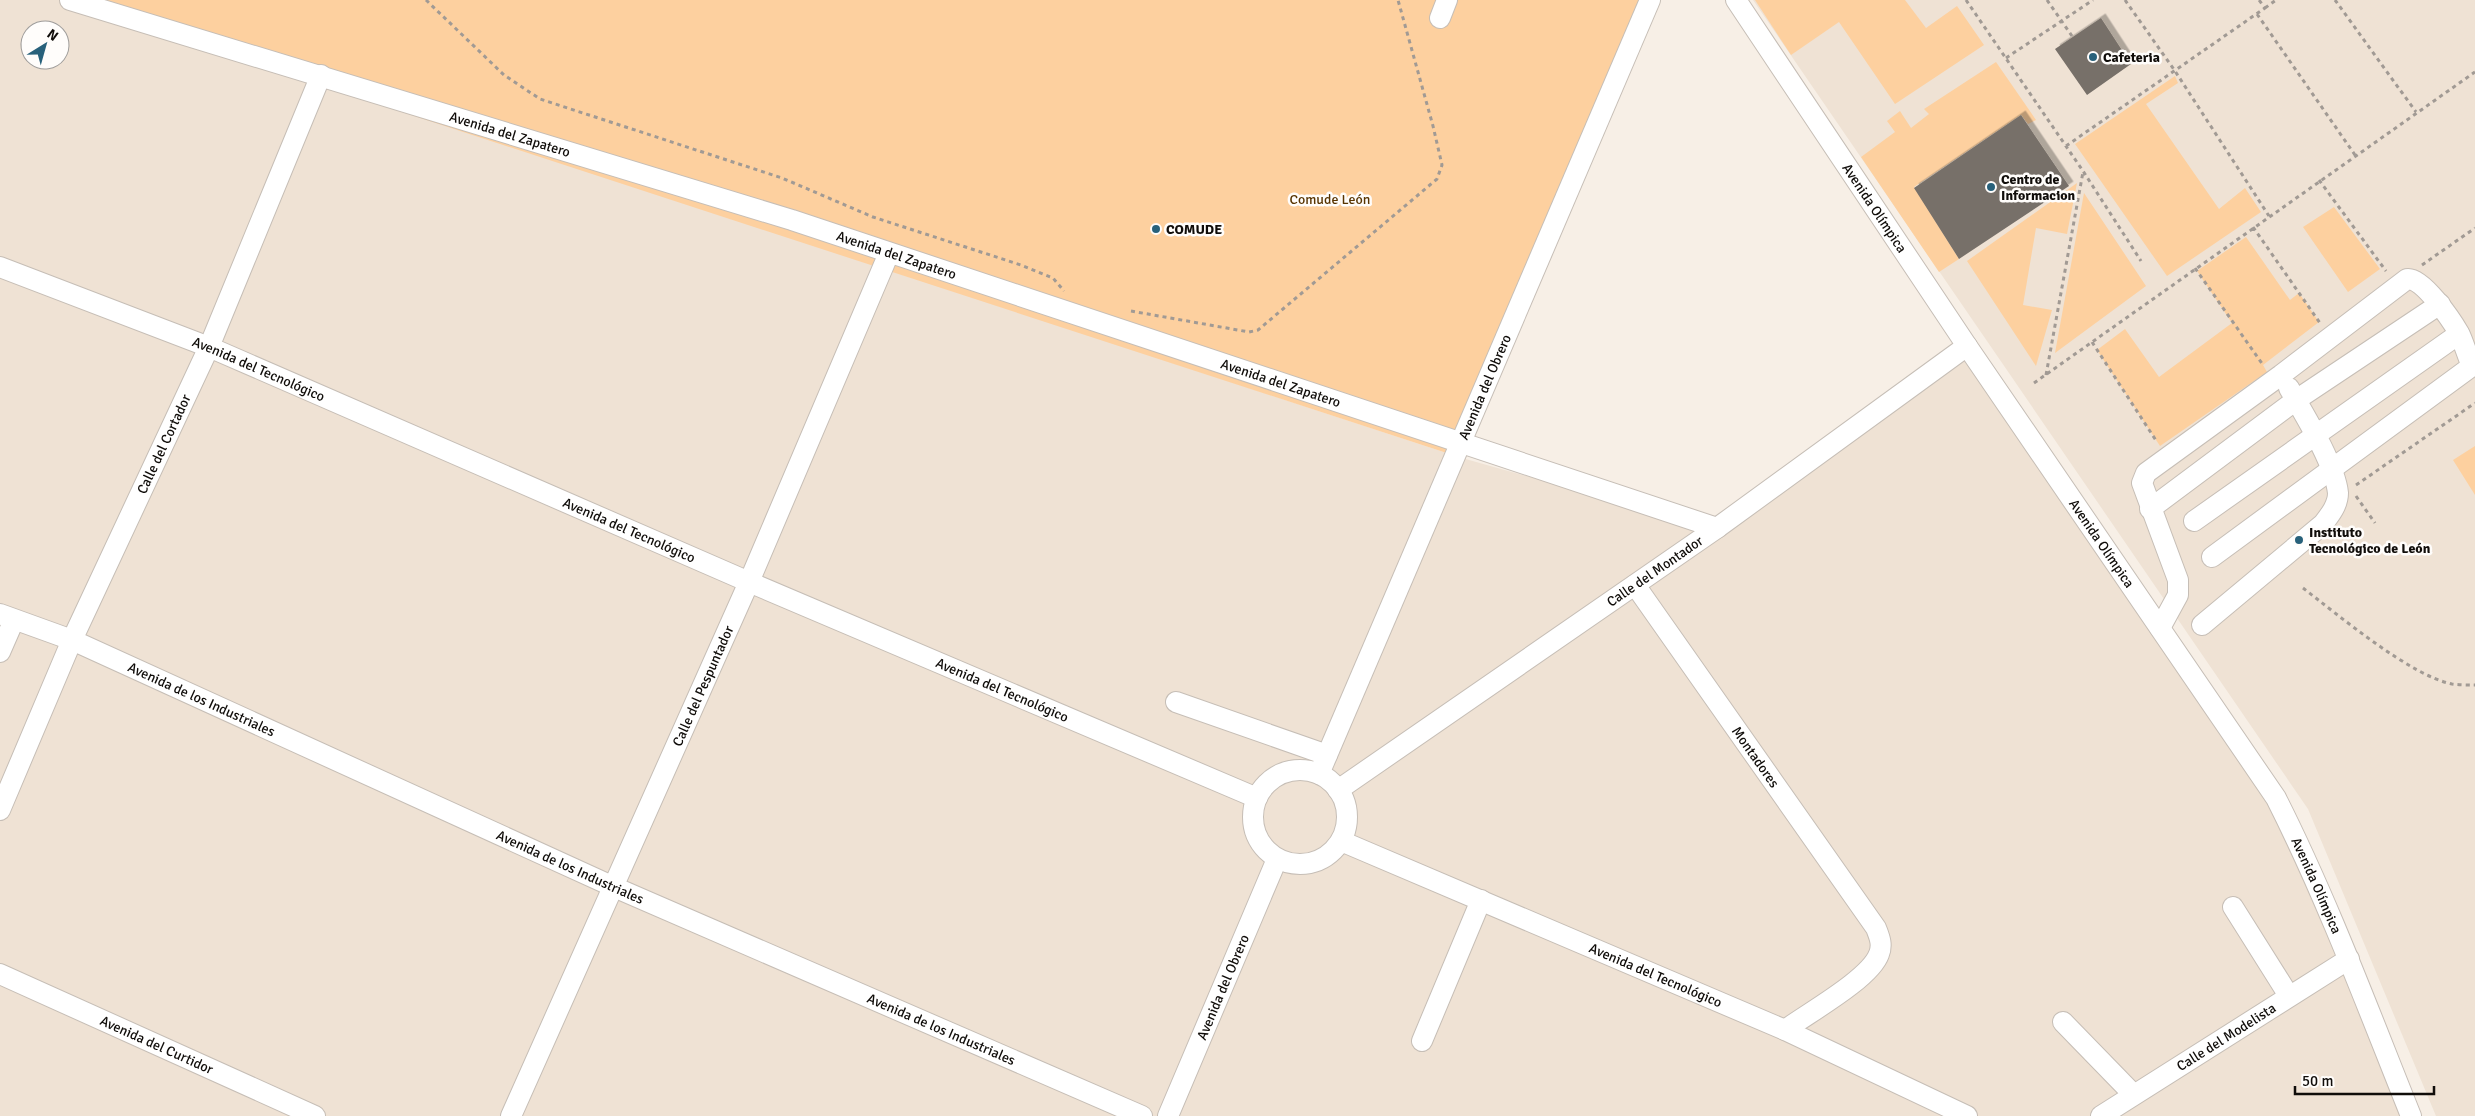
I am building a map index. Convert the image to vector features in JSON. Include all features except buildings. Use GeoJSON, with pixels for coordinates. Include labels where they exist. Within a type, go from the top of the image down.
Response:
{"type":"FeatureCollection","features":[{"type":"Feature","properties":{"kind":"street","name":"Avenida del Zapatero"},"geometry":{"type":"LineString","coordinates":[[70,0],[792,220],[1717,528]]}},
{"type":"Feature","properties":{"kind":"street","name":"Avenida del Obrero"},"geometry":{"type":"LineString","coordinates":[[1319,774],[1650,0]]}},
{"type":"Feature","properties":{"kind":"street","name":"Avenida Olímpica"},"geometry":{"type":"LineString","coordinates":[[1736,0],[1967,346],[2276,798],[2295,836],[2349,959],[2411,1116]]}},
{"type":"Feature","properties":{"kind":"street","name":"Calle del Cortador"},"geometry":{"type":"LineString","coordinates":[[0,810],[72,640],[209,347],[321,75]]}},
{"type":"Feature","properties":{"kind":"street","name":"Calle del Pespuntador"},"geometry":{"type":"LineString","coordinates":[[512,1116],[749,582],[889,253]]}},
{"type":"Feature","properties":{"kind":"street","name":"Avenida del Tecnológico"},"geometry":{"type":"LineString","coordinates":[[0,267],[209,347],[749,582],[1257,798]]}},
{"type":"Feature","properties":{"kind":"street"},"geometry":{"type":"LineString","coordinates":[[2160,628],[2178,595],[2178,580],[2150,509],[2142,483],[2146,473],[2274,374],[2407,279],[2415,280],[2440,304],[2459,334],[2472,366],[2212,557]]}},
{"type":"Feature","properties":{"kind":"street"},"geometry":{"type":"LineString","coordinates":[[2150,509],[2296,400],[2440,304]]}},
{"type":"Feature","properties":{"kind":"street"},"geometry":{"type":"LineString","coordinates":[[2194,521],[2459,334]]}},
{"type":"Feature","properties":{"kind":"street","name":"Calle del Montador"},"geometry":{"type":"LineString","coordinates":[[1338,790],[1717,528],[1967,346]]}},
{"type":"Feature","properties":{"kind":"street"},"geometry":{"type":"LineString","coordinates":[[2202,625],[2323,524],[2336,504],[2338,494],[2331,470],[2315,435],[2296,400],[2274,374]]}},
{"type":"Feature","properties":{"kind":"street","name":"Montadores"},"geometry":{"type":"LineString","coordinates":[[1635,585],[1876,928],[1881,942],[1880,952],[1874,965],[1861,978],[1784,1030]]}},
{"type":"Feature","properties":{"kind":"street"},"geometry":{"type":"LineString","coordinates":[[0,652],[7,617]]}},
{"type":"Feature","properties":{"kind":"street","name":"Avenida de los Industriales"},"geometry":{"type":"LineString","coordinates":[[7,617],[72,640],[614,887],[1142,1116]]}},
{"type":"Feature","properties":{"kind":"street"},"geometry":{"type":"LineString","coordinates":[[1176,702],[1327,755]]}},
{"type":"Feature","properties":{"kind":"street"},"geometry":{"type":"LineString","coordinates":[[1305,770],[1319,774],[1338,790],[1346,806],[1347,824],[1341,841],[1332,852],[1320,860],[1306,864],[1291,863],[1278,858],[1266,850],[1258,839],[1253,825],[1253,811],[1257,798],[1265,785],[1276,776],[1290,771],[1305,770]]}},
{"type":"Feature","properties":{"kind":"street","name":"Avenida del Tecnológico"},"geometry":{"type":"LineString","coordinates":[[1341,841],[1784,1030],[1967,1116]]}},
{"type":"Feature","properties":{"kind":"street","name":"Avenida del Obrero"},"geometry":{"type":"LineString","coordinates":[[1168,1116],[1278,858]]}},
{"type":"Feature","properties":{"kind":"street"},"geometry":{"type":"LineString","coordinates":[[1422,1041],[1481,900]]}},
{"type":"Feature","properties":{"kind":"street"},"geometry":{"type":"LineString","coordinates":[[2233,907],[2289,996]]}},
{"type":"Feature","properties":{"kind":"street","name":"Calle del Modelista"},"geometry":{"type":"LineString","coordinates":[[2101,1116],[2349,959]]}},
{"type":"Feature","properties":{"kind":"street","name":"Avenida del Curtidor"},"geometry":{"type":"LineString","coordinates":[[0,974],[315,1116]]}},
{"type":"Feature","properties":{"kind":"street"},"geometry":{"type":"LineString","coordinates":[[2063,1022],[2133,1094]]}},
{"type":"Feature","properties":{"kind":"path"},"geometry":{"type":"LineString","coordinates":[[426,0],[504,75],[540,99],[782,178],[873,217],[1022,265],[1053,278],[1065,292],[1071,295]]}},
{"type":"Feature","properties":{"kind":"path"},"geometry":{"type":"LineString","coordinates":[[1129,311],[1249,332],[1258,330],[1437,179],[1442,165],[1398,0]]}},
{"type":"Feature","properties":{"kind":"path"},"geometry":{"type":"LineString","coordinates":[[1966,0],[2083,171],[2141,261]]}},
{"type":"Feature","properties":{"kind":"path"},"geometry":{"type":"LineString","coordinates":[[2048,0],[2072,36]]}},
{"type":"Feature","properties":{"kind":"path"},"geometry":{"type":"LineString","coordinates":[[2006,58],[2093,0]]}},
{"type":"Feature","properties":{"kind":"path"},"geometry":{"type":"LineString","coordinates":[[2125,0],[2175,71],[2269,216]]}},
{"type":"Feature","properties":{"kind":"path"},"geometry":{"type":"LineString","coordinates":[[2260,0],[2265,8]]}},
{"type":"Feature","properties":{"kind":"path"},"geometry":{"type":"LineString","coordinates":[[2066,146],[2276,0]]}},
{"type":"Feature","properties":{"kind":"path"},"geometry":{"type":"LineString","coordinates":[[2334,0],[2416,112]]}},
{"type":"Feature","properties":{"kind":"path"},"geometry":{"type":"LineString","coordinates":[[2257,14],[2355,155]]}},
{"type":"Feature","properties":{"kind":"path"},"geometry":{"type":"LineString","coordinates":[[2034,383],[2319,180],[2475,72]]}},
{"type":"Feature","properties":{"kind":"path"},"geometry":{"type":"LineString","coordinates":[[2046,375],[2083,171]]}},
{"type":"Feature","properties":{"kind":"path"},"geometry":{"type":"LineString","coordinates":[[2319,180],[2390,275]]}},
{"type":"Feature","properties":{"kind":"path"},"geometry":{"type":"LineString","coordinates":[[2253,227],[2323,327]]}},
{"type":"Feature","properties":{"kind":"path"},"geometry":{"type":"LineString","coordinates":[[2420,267],[2475,228]]}},
{"type":"Feature","properties":{"kind":"path"},"geometry":{"type":"LineString","coordinates":[[2195,268],[2274,374]]}},
{"type":"Feature","properties":{"kind":"path"},"geometry":{"type":"LineString","coordinates":[[2092,342],[2160,446]]}},
{"type":"Feature","properties":{"kind":"path"},"geometry":{"type":"LineString","coordinates":[[2375,523],[2350,489],[2475,403]]}},
{"type":"Feature","properties":{"kind":"path"},"geometry":{"type":"LineString","coordinates":[[2303,588],[2390,652],[2427,675],[2452,684],[2475,685]]}},
{"type":"Feature","properties":{"kind":"shaded area"},"geometry":{"type":"Polygon","coordinates":[[[0,0],[67,0],[1462,458],[1723,531],[1968,359],[2286,818],[2400,1116],[0,1116],[0,0]]]}},
{"type":"Feature","properties":{"kind":"shaded area","name":"Instituto Tecnológico de León"},"geometry":{"type":"Polygon","coordinates":[[[1753,0],[2475,0],[2475,1116],[2436,1116],[2308,809],[1753,0]]]}},
{"type":"Feature","properties":{"kind":"green space","name":"COMUDE"},"geometry":{"type":"Polygon","coordinates":[[[59,0],[1645,0],[1462,458],[59,0]]]}},
{"type":"Feature","properties":{"kind":"green space"},"geometry":{"type":"Polygon","coordinates":[[[1755,0],[1905,0],[1926,28],[1957,6],[1984,45],[1895,104],[1839,22],[1791,55],[1755,0]]]}},
{"type":"Feature","properties":{"kind":"green space"},"geometry":{"type":"Polygon","coordinates":[[[1996,62],[2036,120],[2028,124],[2021,115],[1914,187],[1959,259],[1939,272],[1861,157],[1895,132],[1887,121],[1900,111],[1911,128],[1929,114],[1924,109],[1996,62]]]}},
{"type":"Feature","properties":{"kind":"green space"},"geometry":{"type":"Polygon","coordinates":[[[2175,76],[2178,83],[2146,104],[2219,209],[2245,188],[2261,212],[2167,276],[2075,144],[2175,76]]]}},
{"type":"Feature","properties":{"kind":"green space"},"geometry":{"type":"Polygon","coordinates":[[[2077,183],[2067,234],[2036,228],[2023,305],[2052,310],[2036,366],[1967,261],[2077,183]]]}},
{"type":"Feature","properties":{"kind":"green space"},"geometry":{"type":"Polygon","coordinates":[[[2084,193],[2146,286],[2055,353],[2084,193]]]}},
{"type":"Feature","properties":{"kind":"green space"},"geometry":{"type":"Polygon","coordinates":[[[2334,207],[2380,269],[2348,292],[2303,227],[2334,207]]]}},
{"type":"Feature","properties":{"kind":"green space"},"geometry":{"type":"Polygon","coordinates":[[[2246,237],[2290,300],[2299,293],[2319,322],[2263,365],[2267,372],[2160,446],[2097,350],[2125,329],[2159,377],[2232,323],[2197,271],[2246,237]]]}},
{"type":"Feature","properties":{"kind":"green space"},"geometry":{"type":"Polygon","coordinates":[[[2475,446],[2475,495],[2453,460],[2475,446]]]}},
{"type":"Feature","properties":{"kind":"place","name":"Cafeteria"},"geometry":{"type":"Point","coordinates":[2093,57]}},
{"type":"Feature","properties":{"kind":"place","name":"Centro de Informacion"},"geometry":{"type":"Point","coordinates":[1991,187]}},
{"type":"Feature","properties":{"kind":"place","name":"COMUDE"},"geometry":{"type":"Point","coordinates":[1156,229]}},
{"type":"Feature","properties":{"kind":"place","name":"Instituto Tecnológico de León"},"geometry":{"type":"Point","coordinates":[2299,540]}},
{"type":"Feature","properties":{"kind":"park label","name":"Comude León"},"geometry":{"type":"Point","coordinates":[1330,199]}}]}
